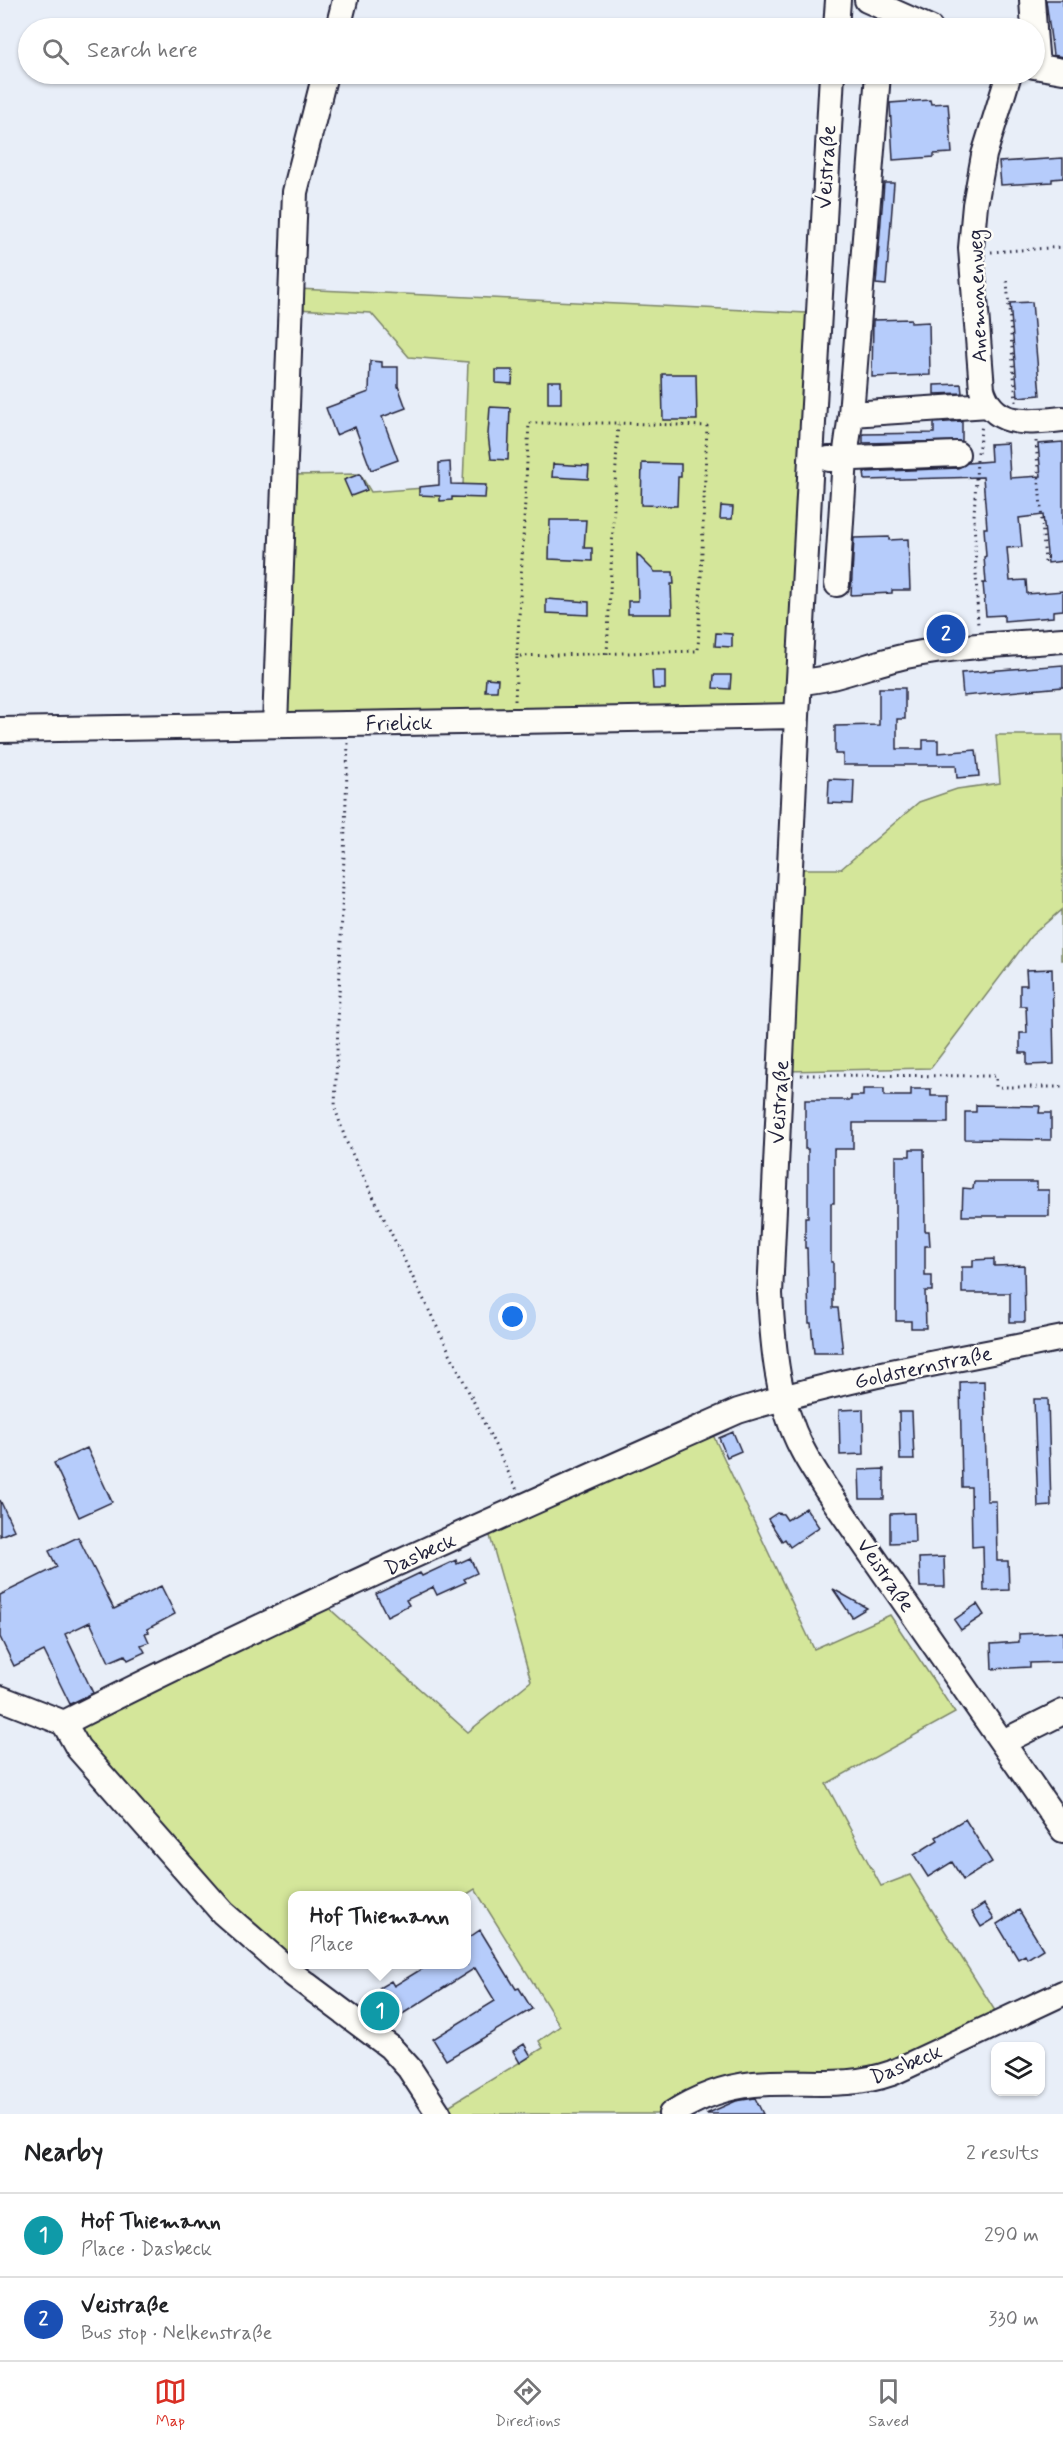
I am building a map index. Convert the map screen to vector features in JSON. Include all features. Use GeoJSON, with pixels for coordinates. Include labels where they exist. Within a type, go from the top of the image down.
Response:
{"type":"FeatureCollection","features":[{"type":"Feature","properties":{"kind":"street"},"geometry":{"type":"LineString","coordinates":[[340,18],[345,0]]}},
{"type":"Feature","properties":{"kind":"street"},"geometry":{"type":"LineString","coordinates":[[837,18],[838,0]]}},
{"type":"Feature","properties":{"kind":"street"},"geometry":{"type":"LineString","coordinates":[[1032,0],[1033,18]]}},
{"type":"Feature","properties":{"kind":"street"},"geometry":{"type":"LineString","coordinates":[[878,12],[898,18]]}},
{"type":"Feature","properties":{"kind":"street"},"geometry":{"type":"LineString","coordinates":[[1045,68],[1063,71]]}},
{"type":"Feature","properties":{"kind":"street"},"geometry":{"type":"LineString","coordinates":[[275,725],[295,192],[322,84]]}},
{"type":"Feature","properties":{"kind":"street","name":"Veistraße"},"geometry":{"type":"LineString","coordinates":[[831,84],[797,716],[770,1294],[774,1350],[783,1398],[801,1448],[826,1490],[1063,1830]]}},
{"type":"Feature","properties":{"kind":"street"},"geometry":{"type":"LineString","coordinates":[[837,584],[845,458],[851,414],[877,84]]}},
{"type":"Feature","properties":{"kind":"street","name":"Anemonenweg"},"geometry":{"type":"LineString","coordinates":[[990,407],[982,389],[971,253],[975,205],[984,155],[1006,84]]}},
{"type":"Feature","properties":{"kind":"street"},"geometry":{"type":"LineString","coordinates":[[851,414],[990,407],[1009,419],[1026,421],[1063,419]]}},
{"type":"Feature","properties":{"kind":"street"},"geometry":{"type":"LineString","coordinates":[[812,459],[957,454]]}},
{"type":"Feature","properties":{"kind":"street"},"geometry":{"type":"LineString","coordinates":[[799,682],[824,680],[879,662],[911,655],[979,646],[1063,640]]}},
{"type":"Feature","properties":{"kind":"street","name":"Frielick"},"geometry":{"type":"LineString","coordinates":[[0,730],[797,716]]}},
{"type":"Feature","properties":{"kind":"street","name":"Goldsternstraße"},"geometry":{"type":"LineString","coordinates":[[783,1398],[1063,1338]]}},
{"type":"Feature","properties":{"kind":"street","name":"Dasbeck"},"geometry":{"type":"LineString","coordinates":[[64,1723],[362,1580],[738,1411],[783,1398]]}},
{"type":"Feature","properties":{"kind":"street"},"geometry":{"type":"LineString","coordinates":[[0,1698],[64,1723],[78,1748],[223,1913],[294,1975],[390,2047],[409,2068],[439,2114]]}},
{"type":"Feature","properties":{"kind":"street"},"geometry":{"type":"LineString","coordinates":[[1003,1742],[1063,1712]]}},
{"type":"Feature","properties":{"kind":"street","name":"Dasbeck"},"geometry":{"type":"LineString","coordinates":[[671,2114],[698,2098],[745,2085],[868,2082],[1063,1993]]}},
{"type":"Feature","properties":{"kind":"path"},"geometry":{"type":"LineString","coordinates":[[971,253],[1063,247]]}},
{"type":"Feature","properties":{"kind":"path"},"geometry":{"type":"LineString","coordinates":[[1007,281],[1045,562]]}},
{"type":"Feature","properties":{"kind":"path"},"geometry":{"type":"LineString","coordinates":[[979,646],[974,505],[979,437],[990,407]]}},
{"type":"Feature","properties":{"kind":"path"},"geometry":{"type":"LineString","coordinates":[[514,721],[529,423],[707,426],[698,651],[518,656]]}},
{"type":"Feature","properties":{"kind":"path"},"geometry":{"type":"LineString","coordinates":[[607,654],[618,423]]}},
{"type":"Feature","properties":{"kind":"path"},"geometry":{"type":"LineString","coordinates":[[349,723],[335,1108],[346,1141],[518,1491]]}},
{"type":"Feature","properties":{"kind":"path"},"geometry":{"type":"LineString","coordinates":[[781,1075],[996,1076],[996,1087],[1063,1087]]}},
{"type":"Feature","properties":{"kind":"green space"},"geometry":{"type":"Polygon","coordinates":[[[297,289],[806,313],[789,708],[280,720],[290,475],[360,474],[371,492],[463,485],[468,362],[409,357],[371,313],[296,309],[297,289]]]}},
{"type":"Feature","properties":{"kind":"green space"},"geometry":{"type":"Polygon","coordinates":[[[996,735],[1063,735],[1063,960],[1061,960],[1061,910],[1031,936],[931,1068],[787,1071],[797,869],[841,869],[919,802],[957,789],[1000,783],[996,735]]]}},
{"type":"Feature","properties":{"kind":"green space"},"geometry":{"type":"Polygon","coordinates":[[[713,1435],[814,1649],[890,1615],[955,1713],[826,1784],[881,1886],[910,1875],[997,2014],[892,2067],[696,2093],[658,2114],[446,2114],[442,2110],[543,2048],[539,2041],[560,2026],[475,1889],[471,1892],[288,1891],[288,1960],[259,1940],[82,1746],[79,1729],[91,1714],[324,1604],[468,1732],[531,1681],[488,1529],[713,1435]]]}},
{"type":"Feature","properties":{"kind":"building"},"geometry":{"type":"Polygon","coordinates":[[[1046,0],[1063,0],[1063,57],[1053,55],[1046,0]]]}},
{"type":"Feature","properties":{"kind":"building"},"geometry":{"type":"Polygon","coordinates":[[[930,100],[931,104],[948,103],[952,153],[934,154],[934,157],[893,160],[890,103],[930,100]]]}},
{"type":"Feature","properties":{"kind":"building"},"geometry":{"type":"Polygon","coordinates":[[[1063,158],[1063,178],[1052,179],[1052,182],[1001,185],[999,162],[1063,158]]]}},
{"type":"Feature","properties":{"kind":"building"},"geometry":{"type":"Polygon","coordinates":[[[884,183],[894,183],[886,285],[876,284],[884,183]]]}},
{"type":"Feature","properties":{"kind":"building"},"geometry":{"type":"Polygon","coordinates":[[[1032,302],[1040,395],[1018,397],[1010,303],[1032,302]]]}},
{"type":"Feature","properties":{"kind":"building"},"geometry":{"type":"Polygon","coordinates":[[[911,319],[911,323],[929,322],[930,375],[872,377],[873,320],[911,319]]]}},
{"type":"Feature","properties":{"kind":"building"},"geometry":{"type":"Polygon","coordinates":[[[370,361],[382,362],[382,367],[398,367],[398,386],[406,408],[382,417],[398,460],[371,470],[355,427],[336,435],[326,408],[369,392],[370,361]]]}},
{"type":"Feature","properties":{"kind":"building"},"geometry":{"type":"Polygon","coordinates":[[[496,370],[513,370],[512,384],[496,383],[496,370]]]}},
{"type":"Feature","properties":{"kind":"building"},"geometry":{"type":"Polygon","coordinates":[[[662,374],[696,374],[697,420],[663,420],[662,374]]]}},
{"type":"Feature","properties":{"kind":"building"},"geometry":{"type":"Polygon","coordinates":[[[548,381],[561,381],[561,403],[548,403],[548,381]]]}},
{"type":"Feature","properties":{"kind":"building"},"geometry":{"type":"Polygon","coordinates":[[[961,384],[962,393],[934,394],[934,385],[961,384]]]}},
{"type":"Feature","properties":{"kind":"building"},"geometry":{"type":"Polygon","coordinates":[[[490,407],[510,408],[508,460],[491,459],[488,434],[490,407]]]}},
{"type":"Feature","properties":{"kind":"building"},"geometry":{"type":"Polygon","coordinates":[[[962,421],[962,441],[863,443],[863,434],[934,433],[934,423],[962,421]]]}},
{"type":"Feature","properties":{"kind":"building"},"geometry":{"type":"Polygon","coordinates":[[[1063,442],[1063,561],[1048,563],[1043,515],[1019,518],[1022,547],[1007,548],[1010,581],[1026,580],[1027,594],[1063,591],[1063,610],[1053,611],[1053,617],[1004,621],[1004,615],[986,616],[983,583],[986,583],[984,528],[987,528],[983,477],[865,480],[864,472],[958,468],[967,463],[991,461],[990,444],[1008,443],[1010,478],[1041,476],[1038,444],[1063,442]]]}},
{"type":"Feature","properties":{"kind":"building"},"geometry":{"type":"Polygon","coordinates":[[[450,462],[451,484],[486,485],[485,498],[452,497],[452,500],[440,501],[440,496],[419,495],[419,487],[439,485],[439,463],[450,462]]]}},
{"type":"Feature","properties":{"kind":"building"},"geometry":{"type":"Polygon","coordinates":[[[642,463],[681,464],[677,506],[641,505],[642,463]]]}},
{"type":"Feature","properties":{"kind":"building"},"geometry":{"type":"Polygon","coordinates":[[[553,464],[589,466],[588,479],[552,477],[553,464]]]}},
{"type":"Feature","properties":{"kind":"building"},"geometry":{"type":"Polygon","coordinates":[[[360,474],[367,490],[351,496],[344,480],[360,474]]]}},
{"type":"Feature","properties":{"kind":"building"},"geometry":{"type":"Polygon","coordinates":[[[721,506],[733,507],[732,519],[720,519],[721,506]]]}},
{"type":"Feature","properties":{"kind":"building"},"geometry":{"type":"Polygon","coordinates":[[[550,520],[586,520],[584,548],[592,548],[592,561],[549,559],[550,520]]]}},
{"type":"Feature","properties":{"kind":"building"},"geometry":{"type":"Polygon","coordinates":[[[889,537],[889,540],[908,539],[910,590],[851,595],[854,538],[889,537]]]}},
{"type":"Feature","properties":{"kind":"building"},"geometry":{"type":"Polygon","coordinates":[[[637,554],[655,572],[673,572],[672,614],[628,614],[628,601],[638,601],[637,554]]]}},
{"type":"Feature","properties":{"kind":"building"},"geometry":{"type":"Polygon","coordinates":[[[546,599],[589,602],[589,615],[546,613],[546,599]]]}},
{"type":"Feature","properties":{"kind":"building"},"geometry":{"type":"Polygon","coordinates":[[[716,633],[732,634],[732,647],[715,646],[716,633]]]}},
{"type":"Feature","properties":{"kind":"building"},"geometry":{"type":"Polygon","coordinates":[[[1063,665],[1063,687],[963,696],[961,673],[1063,665]]]}},
{"type":"Feature","properties":{"kind":"building"},"geometry":{"type":"Polygon","coordinates":[[[652,671],[665,671],[665,689],[653,689],[652,671]]]}},
{"type":"Feature","properties":{"kind":"building"},"geometry":{"type":"Polygon","coordinates":[[[714,675],[731,675],[730,689],[713,688],[714,675]]]}},
{"type":"Feature","properties":{"kind":"building"},"geometry":{"type":"Polygon","coordinates":[[[486,678],[498,679],[497,691],[485,691],[486,678]]]}},
{"type":"Feature","properties":{"kind":"building"},"geometry":{"type":"Polygon","coordinates":[[[879,688],[905,688],[905,719],[897,719],[897,749],[923,749],[923,740],[938,740],[938,753],[976,750],[979,776],[957,778],[956,765],[843,765],[843,754],[835,754],[835,726],[879,725],[879,688]]]}},
{"type":"Feature","properties":{"kind":"building"},"geometry":{"type":"Polygon","coordinates":[[[829,779],[854,780],[853,804],[828,803],[829,779]]]}},
{"type":"Feature","properties":{"kind":"building"},"geometry":{"type":"Polygon","coordinates":[[[1052,969],[1054,1064],[1027,1065],[1027,1053],[1020,1053],[1020,1033],[1027,1033],[1026,1006],[1020,1006],[1020,985],[1027,985],[1026,970],[1052,969]]]}},
{"type":"Feature","properties":{"kind":"building"},"geometry":{"type":"Polygon","coordinates":[[[863,1089],[884,1089],[884,1096],[911,1096],[911,1089],[931,1089],[931,1096],[948,1096],[948,1123],[853,1123],[853,1149],[834,1149],[834,1203],[831,1203],[833,1308],[838,1308],[843,1353],[814,1353],[811,1323],[809,1323],[807,1248],[805,1248],[805,1217],[808,1217],[808,1149],[805,1149],[805,1100],[851,1100],[851,1096],[863,1096],[863,1089]]]}},
{"type":"Feature","properties":{"kind":"building"},"geometry":{"type":"Polygon","coordinates":[[[976,1105],[1040,1106],[1039,1113],[1051,1113],[1051,1140],[965,1139],[965,1112],[976,1112],[976,1105]]]}},
{"type":"Feature","properties":{"kind":"building"},"geometry":{"type":"Polygon","coordinates":[[[910,1149],[924,1149],[925,1231],[929,1231],[930,1246],[925,1246],[925,1276],[932,1276],[932,1291],[925,1291],[926,1328],[911,1328],[911,1321],[896,1321],[896,1156],[910,1156],[910,1149]]]}},
{"type":"Feature","properties":{"kind":"building"},"geometry":{"type":"Polygon","coordinates":[[[974,1182],[1037,1182],[1037,1190],[1049,1190],[1049,1216],[962,1216],[963,1188],[973,1189],[974,1182]]]}},
{"type":"Feature","properties":{"kind":"building"},"geometry":{"type":"Polygon","coordinates":[[[994,1259],[994,1266],[1024,1265],[1025,1322],[1010,1322],[1010,1293],[962,1293],[962,1267],[973,1267],[973,1260],[994,1259]]]}},
{"type":"Feature","properties":{"kind":"building"},"geometry":{"type":"Polygon","coordinates":[[[984,1381],[987,1501],[996,1501],[997,1561],[1008,1561],[1009,1590],[984,1591],[983,1546],[972,1547],[971,1487],[962,1487],[960,1382],[984,1381]]]}},
{"type":"Feature","properties":{"kind":"building"},"geometry":{"type":"Polygon","coordinates":[[[1034,1399],[1048,1399],[1051,1506],[1038,1507],[1034,1399]]]}},
{"type":"Feature","properties":{"kind":"building"},"geometry":{"type":"Polygon","coordinates":[[[863,1409],[864,1454],[840,1455],[839,1410],[863,1409]]]}},
{"type":"Feature","properties":{"kind":"building"},"geometry":{"type":"Polygon","coordinates":[[[899,1412],[912,1412],[914,1460],[900,1460],[899,1412]]]}},
{"type":"Feature","properties":{"kind":"building"},"geometry":{"type":"Polygon","coordinates":[[[733,1432],[741,1451],[727,1457],[719,1438],[733,1432]]]}},
{"type":"Feature","properties":{"kind":"building"},"geometry":{"type":"Polygon","coordinates":[[[87,1448],[112,1502],[79,1517],[54,1463],[87,1448]]]}},
{"type":"Feature","properties":{"kind":"building"},"geometry":{"type":"Polygon","coordinates":[[[884,1469],[884,1499],[860,1499],[859,1470],[884,1469]]]}},
{"type":"Feature","properties":{"kind":"building"},"geometry":{"type":"Polygon","coordinates":[[[0,1500],[14,1530],[0,1536],[0,1500]]]}},
{"type":"Feature","properties":{"kind":"building"},"geometry":{"type":"Polygon","coordinates":[[[806,1508],[819,1527],[790,1547],[785,1539],[782,1541],[768,1519],[777,1513],[783,1514],[787,1520],[806,1508]]]}},
{"type":"Feature","properties":{"kind":"building"},"geometry":{"type":"Polygon","coordinates":[[[914,1513],[915,1542],[890,1543],[890,1514],[914,1513]]]}},
{"type":"Feature","properties":{"kind":"building"},"geometry":{"type":"Polygon","coordinates":[[[78,1537],[114,1609],[161,1586],[175,1614],[147,1629],[149,1632],[145,1633],[149,1642],[141,1645],[145,1652],[128,1660],[125,1655],[109,1662],[90,1622],[65,1634],[93,1693],[70,1704],[44,1651],[14,1666],[0,1637],[0,1595],[57,1567],[49,1551],[78,1537]]]}},
{"type":"Feature","properties":{"kind":"building"},"geometry":{"type":"Polygon","coordinates":[[[944,1557],[945,1587],[920,1587],[919,1558],[944,1557]]]}},
{"type":"Feature","properties":{"kind":"building"},"geometry":{"type":"Polygon","coordinates":[[[470,1558],[477,1573],[464,1579],[466,1582],[437,1595],[433,1587],[406,1600],[409,1605],[387,1616],[376,1594],[420,1573],[422,1576],[456,1560],[457,1564],[470,1558]]]}},
{"type":"Feature","properties":{"kind":"building"},"geometry":{"type":"Polygon","coordinates":[[[833,1589],[867,1608],[852,1617],[833,1589]]]}},
{"type":"Feature","properties":{"kind":"building"},"geometry":{"type":"Polygon","coordinates":[[[977,1604],[984,1615],[961,1630],[954,1620],[977,1604]]]}},
{"type":"Feature","properties":{"kind":"building"},"geometry":{"type":"Polygon","coordinates":[[[1063,1632],[1063,1662],[1030,1663],[1030,1667],[992,1669],[991,1644],[1019,1642],[1019,1634],[1063,1632]]]}},
{"type":"Feature","properties":{"kind":"building"},"geometry":{"type":"Polygon","coordinates":[[[965,1819],[992,1862],[963,1880],[952,1862],[928,1877],[914,1855],[938,1840],[936,1837],[965,1819]]]}},
{"type":"Feature","properties":{"kind":"building"},"geometry":{"type":"Polygon","coordinates":[[[984,1904],[994,1919],[981,1927],[972,1912],[984,1904]]]}},
{"type":"Feature","properties":{"kind":"building"},"geometry":{"type":"Polygon","coordinates":[[[1019,1910],[1043,1949],[1027,1959],[1025,1955],[1018,1959],[997,1924],[1019,1910]]]}},
{"type":"Feature","properties":{"kind":"building"},"geometry":{"type":"Polygon","coordinates":[[[480,1930],[516,1989],[519,1988],[532,2009],[446,2060],[433,2039],[495,2001],[475,1968],[385,2025],[367,2012],[362,2005],[382,1993],[379,1988],[391,1981],[394,1986],[422,1969],[471,1969],[471,1936],[480,1930]]]}},
{"type":"Feature","properties":{"kind":"building"},"geometry":{"type":"Polygon","coordinates":[[[524,2044],[531,2056],[520,2063],[513,2051],[524,2044]]]}},
{"type":"Feature","properties":{"kind":"building"},"geometry":{"type":"Polygon","coordinates":[[[755,2098],[763,2114],[706,2114],[736,2101],[755,2098]]]}},
{"type":"Feature","properties":{"kind":"place","name":"Veistraße"},"geometry":{"type":"Point","coordinates":[946,634]}},
{"type":"Feature","properties":{"kind":"place","name":"Hof Thiemann"},"geometry":{"type":"Point","coordinates":[380,2011]}}]}
